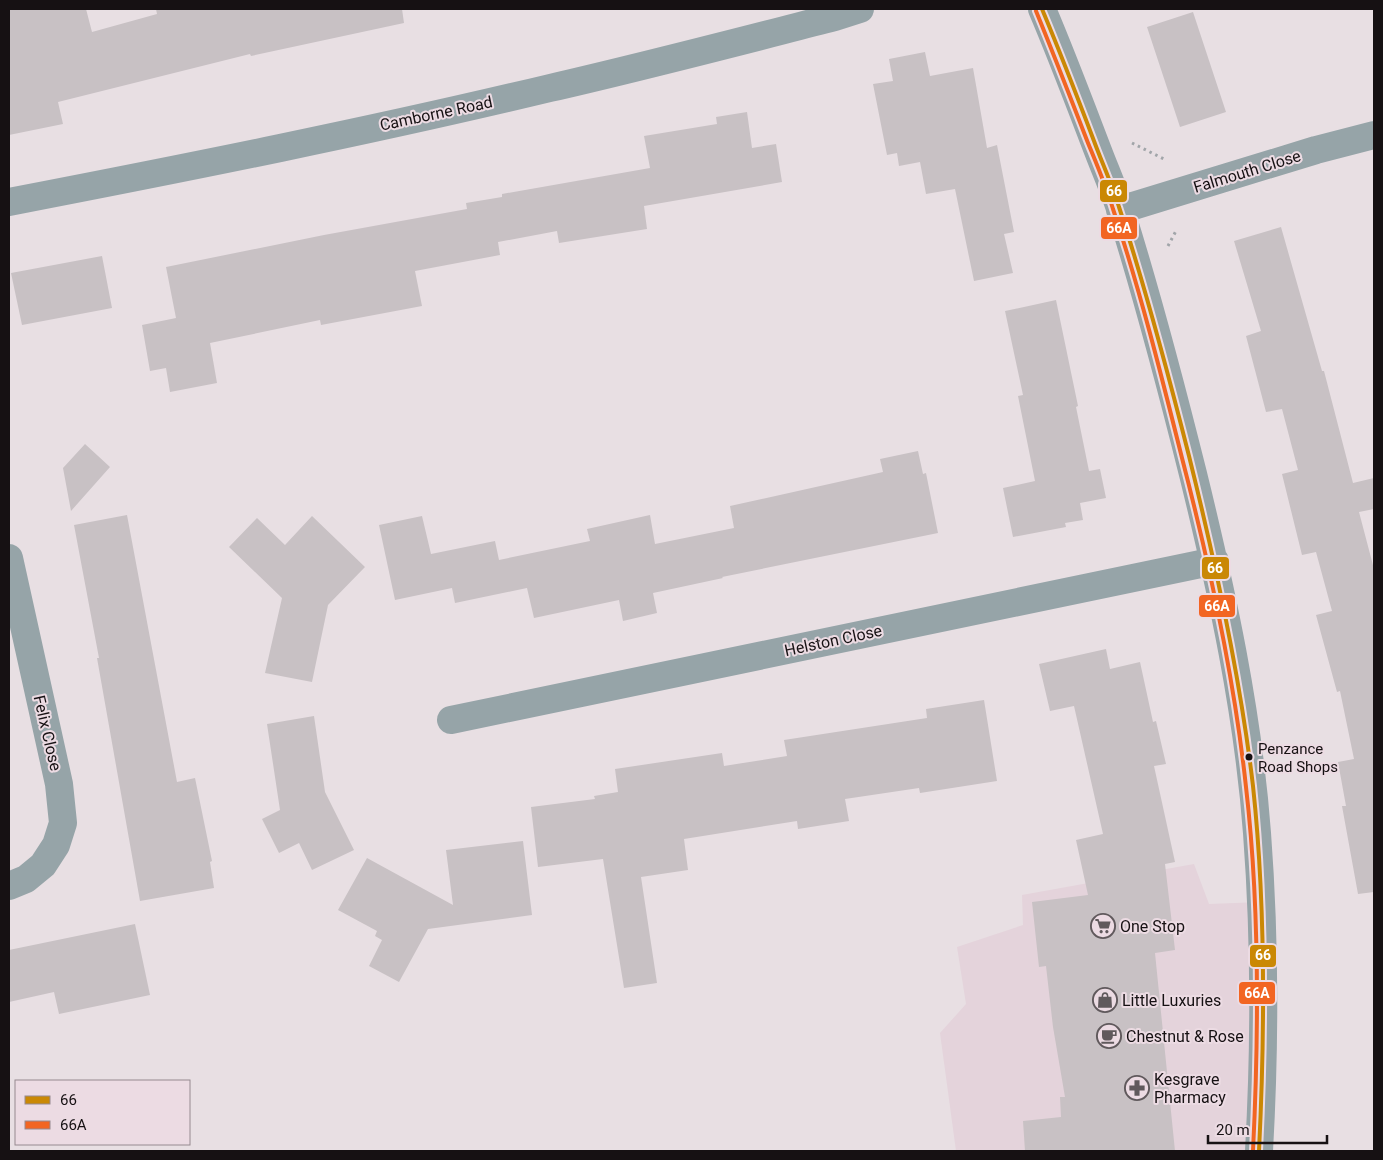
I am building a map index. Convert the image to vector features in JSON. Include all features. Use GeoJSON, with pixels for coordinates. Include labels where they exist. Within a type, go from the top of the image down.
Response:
{"type":"FeatureCollection","features":[{"type":"Feature","properties":{"kind":"street","name":"Camborne Road"},"geometry":{"type":"LineString","coordinates":[[9,202],[129,179],[549,88],[860,9]]}},
{"type":"Feature","properties":{"kind":"street"},"geometry":{"type":"LineString","coordinates":[[1042,9],[1072,81],[1120,210],[1184,438],[1215,561],[1231,645],[1245,730],[1257,830],[1263,928],[1262,1092],[1259,1151]]}},
{"type":"Feature","properties":{"kind":"street","name":"Falmouth Close"},"geometry":{"type":"LineString","coordinates":[[1120,210],[1316,150],[1374,136]]}},
{"type":"Feature","properties":{"kind":"street","name":"Felix Close"},"geometry":{"type":"LineString","coordinates":[[9,558],[59,784],[63,823],[56,845],[43,865],[26,879],[9,886]]}},
{"type":"Feature","properties":{"kind":"street","name":"Helston Close"},"geometry":{"type":"LineString","coordinates":[[452,720],[1215,561]]}},
{"type":"Feature","properties":{"kind":"shaded area"},"geometry":{"type":"Polygon","coordinates":[[[1194,864],[1209,904],[1261,902],[1259,1151],[956,1151],[940,1033],[966,1004],[957,947],[1023,925],[1022,895],[1194,864]]]}},
{"type":"Feature","properties":{"kind":"building"},"geometry":{"type":"Polygon","coordinates":[[[9,9],[86,9],[92,32],[157,14],[156,9],[402,9],[404,23],[251,56],[250,54],[58,102],[63,124],[9,135],[9,9]]]}},
{"type":"Feature","properties":{"kind":"building"},"geometry":{"type":"Polygon","coordinates":[[[1193,12],[1226,112],[1180,127],[1147,27],[1193,12]]]}},
{"type":"Feature","properties":{"kind":"building"},"geometry":{"type":"Polygon","coordinates":[[[925,52],[930,76],[973,68],[987,148],[997,145],[1014,232],[1004,234],[1013,273],[974,281],[955,189],[926,194],[920,162],[899,166],[897,153],[887,155],[873,84],[893,81],[889,59],[925,52]]]}},
{"type":"Feature","properties":{"kind":"building"},"geometry":{"type":"Polygon","coordinates":[[[747,112],[752,148],[776,144],[782,182],[644,206],[647,229],[559,243],[557,231],[498,242],[500,255],[415,271],[422,306],[321,325],[320,320],[210,343],[217,383],[170,392],[166,368],[150,371],[142,325],[176,318],[166,267],[324,235],[467,209],[466,203],[502,197],[502,194],[650,168],[644,136],[717,124],[716,117],[747,112]]]}},
{"type":"Feature","properties":{"kind":"building"},"geometry":{"type":"Polygon","coordinates":[[[1281,227],[1322,371],[1324,371],[1353,483],[1374,478],[1374,509],[1359,512],[1374,569],[1374,892],[1358,894],[1342,806],[1346,806],[1338,762],[1354,759],[1340,691],[1337,692],[1316,615],[1332,611],[1316,552],[1302,555],[1282,474],[1298,470],[1282,409],[1266,412],[1246,336],[1261,331],[1234,241],[1281,227]]]}},
{"type":"Feature","properties":{"kind":"building"},"geometry":{"type":"Polygon","coordinates":[[[102,256],[112,308],[22,325],[11,273],[102,256]]]}},
{"type":"Feature","properties":{"kind":"building"},"geometry":{"type":"Polygon","coordinates":[[[1056,300],[1078,406],[1076,407],[1089,471],[1100,469],[1106,498],[1080,503],[1083,520],[1065,523],[1066,527],[1013,537],[1003,488],[1035,481],[1018,396],[1023,395],[1005,311],[1056,300]]]}},
{"type":"Feature","properties":{"kind":"building"},"geometry":{"type":"Polygon","coordinates":[[[85,444],[110,467],[71,511],[63,468],[85,444]]]}},
{"type":"Feature","properties":{"kind":"building"},"geometry":{"type":"Polygon","coordinates":[[[918,451],[923,474],[926,473],[938,533],[653,593],[657,613],[623,621],[619,600],[534,618],[527,588],[455,603],[452,588],[395,600],[379,525],[422,516],[431,554],[495,541],[499,560],[590,541],[587,529],[650,515],[655,544],[734,528],[730,506],[883,472],[880,459],[918,451]]]}},
{"type":"Feature","properties":{"kind":"building"},"geometry":{"type":"Polygon","coordinates":[[[127,515],[177,782],[195,778],[212,861],[210,862],[214,888],[140,901],[97,658],[99,658],[74,525],[127,515]]]}},
{"type":"Feature","properties":{"kind":"building"},"geometry":{"type":"Polygon","coordinates":[[[312,516],[365,567],[328,605],[312,682],[265,673],[282,598],[229,547],[257,518],[285,545],[312,516]]]}},
{"type":"Feature","properties":{"kind":"building"},"geometry":{"type":"Polygon","coordinates":[[[1106,649],[1110,669],[1140,662],[1153,722],[1156,721],[1166,764],[1154,766],[1175,862],[1165,864],[1175,950],[1155,953],[1175,1151],[1025,1151],[1023,1121],[1061,1117],[1060,1097],[1065,1097],[1053,1027],[1046,966],[1039,967],[1032,902],[1088,895],[1076,840],[1103,834],[1074,706],[1050,711],[1039,664],[1106,649]]]}},
{"type":"Feature","properties":{"kind":"building"},"geometry":{"type":"Polygon","coordinates":[[[984,700],[997,781],[920,793],[919,788],[845,799],[849,821],[798,829],[797,821],[684,839],[688,870],[641,877],[657,983],[624,988],[603,859],[538,867],[531,807],[595,799],[594,796],[618,792],[615,769],[722,753],[724,766],[787,756],[784,740],[927,718],[926,709],[984,700]]]}},
{"type":"Feature","properties":{"kind":"building"},"geometry":{"type":"Polygon","coordinates":[[[314,716],[325,792],[354,850],[312,870],[299,843],[279,853],[262,819],[280,810],[267,724],[314,716]]]}},
{"type":"Feature","properties":{"kind":"building"},"geometry":{"type":"Polygon","coordinates":[[[523,841],[532,915],[428,929],[399,982],[369,966],[382,940],[375,936],[377,931],[338,910],[367,858],[453,905],[446,850],[523,841]]]}},
{"type":"Feature","properties":{"kind":"building"},"geometry":{"type":"Polygon","coordinates":[[[135,924],[150,995],[59,1014],[54,992],[9,1002],[9,950],[135,924]]]}},
{"type":"Feature","properties":{"kind":"transit line","name":"66"},"geometry":{"type":"LineString","coordinates":[[1042,9],[1113,190],[1129,238],[1165,362],[1189,456],[1218,579],[1234,662],[1248,744],[1260,877],[1263,1014],[1259,1151]]}},
{"type":"Feature","properties":{"kind":"transit line","name":"66A"},"geometry":{"type":"LineString","coordinates":[[1036,11],[1104,184],[1132,270],[1192,499],[1228,662],[1241,745],[1254,877],[1257,1014],[1253,1151]]}},
{"type":"Feature","properties":{"kind":"place","name":"Penzance Road Shops"},"geometry":{"type":"Point","coordinates":[1249,757]}},
{"type":"Feature","properties":{"kind":"place","name":"One Stop"},"geometry":{"type":"Point","coordinates":[1103,926]}},
{"type":"Feature","properties":{"kind":"place","name":"Little Luxuries"},"geometry":{"type":"Point","coordinates":[1105,1000]}},
{"type":"Feature","properties":{"kind":"place","name":"Chestnut & Rose"},"geometry":{"type":"Point","coordinates":[1109,1036]}},
{"type":"Feature","properties":{"kind":"place","name":"Kesgrave Pharmacy"},"geometry":{"type":"Point","coordinates":[1137,1088]}}]}
